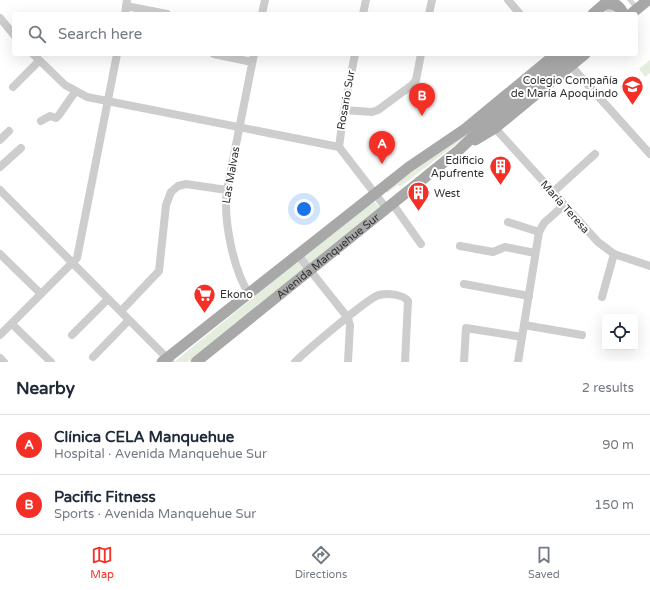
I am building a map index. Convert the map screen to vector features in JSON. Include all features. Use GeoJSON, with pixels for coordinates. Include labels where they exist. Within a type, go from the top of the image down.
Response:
{"type":"FeatureCollection","features":[{"type":"Feature","properties":{"kind":"main road"},"geometry":{"type":"LineString","coordinates":[[634,12],[648,0]]}},
{"type":"Feature","properties":{"kind":"main road"},"geometry":{"type":"LineString","coordinates":[[597,12],[616,4],[622,12]]}},
{"type":"Feature","properties":{"kind":"main road","name":"Avenida Manquehue Sur"},"geometry":{"type":"LineString","coordinates":[[167,361],[376,194],[427,150],[543,56]]}},
{"type":"Feature","properties":{"kind":"main road","name":"Avenida Manquehue Sur"},"geometry":{"type":"LineString","coordinates":[[409,167],[465,129],[554,56]]}},
{"type":"Feature","properties":{"kind":"main road","name":"Avenida Manquehue Sur"},"geometry":{"type":"LineString","coordinates":[[196,362],[459,150],[484,126],[568,56]]}},
{"type":"Feature","properties":{"kind":"main road","name":"Avenida Manquehue Sur"},"geometry":{"type":"LineString","coordinates":[[459,150],[494,128],[583,56]]}},
{"type":"Feature","properties":{"kind":"street"},"geometry":{"type":"LineString","coordinates":[[262,12],[265,0]]}},
{"type":"Feature","properties":{"kind":"street"},"geometry":{"type":"LineString","coordinates":[[363,12],[366,0]]}},
{"type":"Feature","properties":{"kind":"street"},"geometry":{"type":"LineString","coordinates":[[429,12],[432,0]]}},
{"type":"Feature","properties":{"kind":"street"},"geometry":{"type":"LineString","coordinates":[[508,0],[518,12]]}},
{"type":"Feature","properties":{"kind":"street"},"geometry":{"type":"LineString","coordinates":[[126,7],[156,12]]}},
{"type":"Feature","properties":{"kind":"street"},"geometry":{"type":"LineString","coordinates":[[1,21],[12,32]]}},
{"type":"Feature","properties":{"kind":"street"},"geometry":{"type":"LineString","coordinates":[[35,56],[75,92],[87,97],[339,147],[376,194],[389,206],[421,244]]}},
{"type":"Feature","properties":{"kind":"street"},"geometry":{"type":"LineString","coordinates":[[0,335],[77,258],[117,56]]}},
{"type":"Feature","properties":{"kind":"street"},"geometry":{"type":"LineString","coordinates":[[234,56],[253,58]]}},
{"type":"Feature","properties":{"kind":"street","name":"Rosario Sur"},"geometry":{"type":"LineString","coordinates":[[339,147],[344,110],[355,56]]}},
{"type":"Feature","properties":{"kind":"street"},"geometry":{"type":"LineString","coordinates":[[344,110],[372,112],[384,105],[412,85],[416,80],[421,56]]}},
{"type":"Feature","properties":{"kind":"street","name":"Las Malvas"},"geometry":{"type":"LineString","coordinates":[[249,294],[236,262],[227,229],[225,209],[227,190],[253,58]]}},
{"type":"Feature","properties":{"kind":"street"},"geometry":{"type":"LineString","coordinates":[[13,87],[39,61]]}},
{"type":"Feature","properties":{"kind":"street"},"geometry":{"type":"LineString","coordinates":[[571,66],[650,154]]}},
{"type":"Feature","properties":{"kind":"street"},"geometry":{"type":"LineString","coordinates":[[41,121],[50,116],[56,118],[75,92]]}},
{"type":"Feature","properties":{"kind":"street","name":"María Teresa"},"geometry":{"type":"LineString","coordinates":[[494,128],[563,206],[598,242],[614,254],[650,266]]}},
{"type":"Feature","properties":{"kind":"street"},"geometry":{"type":"LineString","coordinates":[[0,140],[9,131]]}},
{"type":"Feature","properties":{"kind":"street"},"geometry":{"type":"LineString","coordinates":[[0,167],[21,148]]}},
{"type":"Feature","properties":{"kind":"street"},"geometry":{"type":"LineString","coordinates":[[552,193],[595,154]]}},
{"type":"Feature","properties":{"kind":"street"},"geometry":{"type":"LineString","coordinates":[[121,311],[160,271],[166,205],[171,192],[178,186],[190,184],[227,190]]}},
{"type":"Feature","properties":{"kind":"street"},"geometry":{"type":"LineString","coordinates":[[0,190],[130,320],[167,361]]}},
{"type":"Feature","properties":{"kind":"street"},"geometry":{"type":"LineString","coordinates":[[518,362],[539,232],[544,223],[563,206]]}},
{"type":"Feature","properties":{"kind":"street"},"geometry":{"type":"LineString","coordinates":[[508,222],[539,232]]}},
{"type":"Feature","properties":{"kind":"street"},"geometry":{"type":"LineString","coordinates":[[460,246],[493,252],[505,247],[535,252]]}},
{"type":"Feature","properties":{"kind":"street"},"geometry":{"type":"LineString","coordinates":[[0,254],[42,294]]}},
{"type":"Feature","properties":{"kind":"street"},"geometry":{"type":"LineString","coordinates":[[602,297],[614,254]]}},
{"type":"Feature","properties":{"kind":"street"},"geometry":{"type":"LineString","coordinates":[[298,255],[348,318],[350,325],[348,362]]}},
{"type":"Feature","properties":{"kind":"street"},"geometry":{"type":"LineString","coordinates":[[464,284],[529,296]]}},
{"type":"Feature","properties":{"kind":"street"},"geometry":{"type":"LineString","coordinates":[[295,362],[378,295],[405,297],[409,306],[405,362]]}},
{"type":"Feature","properties":{"kind":"street"},"geometry":{"type":"LineString","coordinates":[[72,335],[108,299]]}},
{"type":"Feature","properties":{"kind":"street"},"geometry":{"type":"LineString","coordinates":[[92,357],[130,320]]}},
{"type":"Feature","properties":{"kind":"street"},"geometry":{"type":"LineString","coordinates":[[12,324],[51,362]]}},
{"type":"Feature","properties":{"kind":"street"},"geometry":{"type":"LineString","coordinates":[[524,325],[582,335]]}},
{"type":"Feature","properties":{"kind":"street"},"geometry":{"type":"LineString","coordinates":[[464,362],[466,328],[522,337]]}},
{"type":"Feature","properties":{"kind":"street"},"geometry":{"type":"LineString","coordinates":[[0,358],[4,362]]}},
{"type":"Feature","properties":{"kind":"green space"},"geometry":{"type":"Polygon","coordinates":[[[650,60],[650,73],[645,77],[639,69],[650,60]]]}},
{"type":"Feature","properties":{"kind":"green space"},"geometry":{"type":"Polygon","coordinates":[[[476,127],[477,128],[400,187],[398,185],[387,193],[385,191],[476,127]]]}},
{"type":"Feature","properties":{"kind":"green space"},"geometry":{"type":"Polygon","coordinates":[[[373,200],[379,207],[188,362],[174,362],[373,200]]]}},
{"type":"Feature","properties":{"kind":"tunnel"},"geometry":{"type":"LineString","coordinates":[[606,12],[620,0]]}},
{"type":"Feature","properties":{"kind":"tunnel"},"geometry":{"type":"LineString","coordinates":[[619,12],[633,0]]}},
{"type":"Feature","properties":{"kind":"place","name":"Colegio Compañía de María Apoquindo"},"geometry":{"type":"Point","coordinates":[633,106]}},
{"type":"Feature","properties":{"kind":"place","name":"Pacific Fitness"},"geometry":{"type":"Point","coordinates":[422,116]}},
{"type":"Feature","properties":{"kind":"place","name":"Clínica CELA Manquehue"},"geometry":{"type":"Point","coordinates":[382,164]}},
{"type":"Feature","properties":{"kind":"place","name":"Edificio Apufrente"},"geometry":{"type":"Point","coordinates":[500,186]}},
{"type":"Feature","properties":{"kind":"place","name":"West"},"geometry":{"type":"Point","coordinates":[418,212]}},
{"type":"Feature","properties":{"kind":"place","name":"Ekono"},"geometry":{"type":"Point","coordinates":[204,314]}}]}
